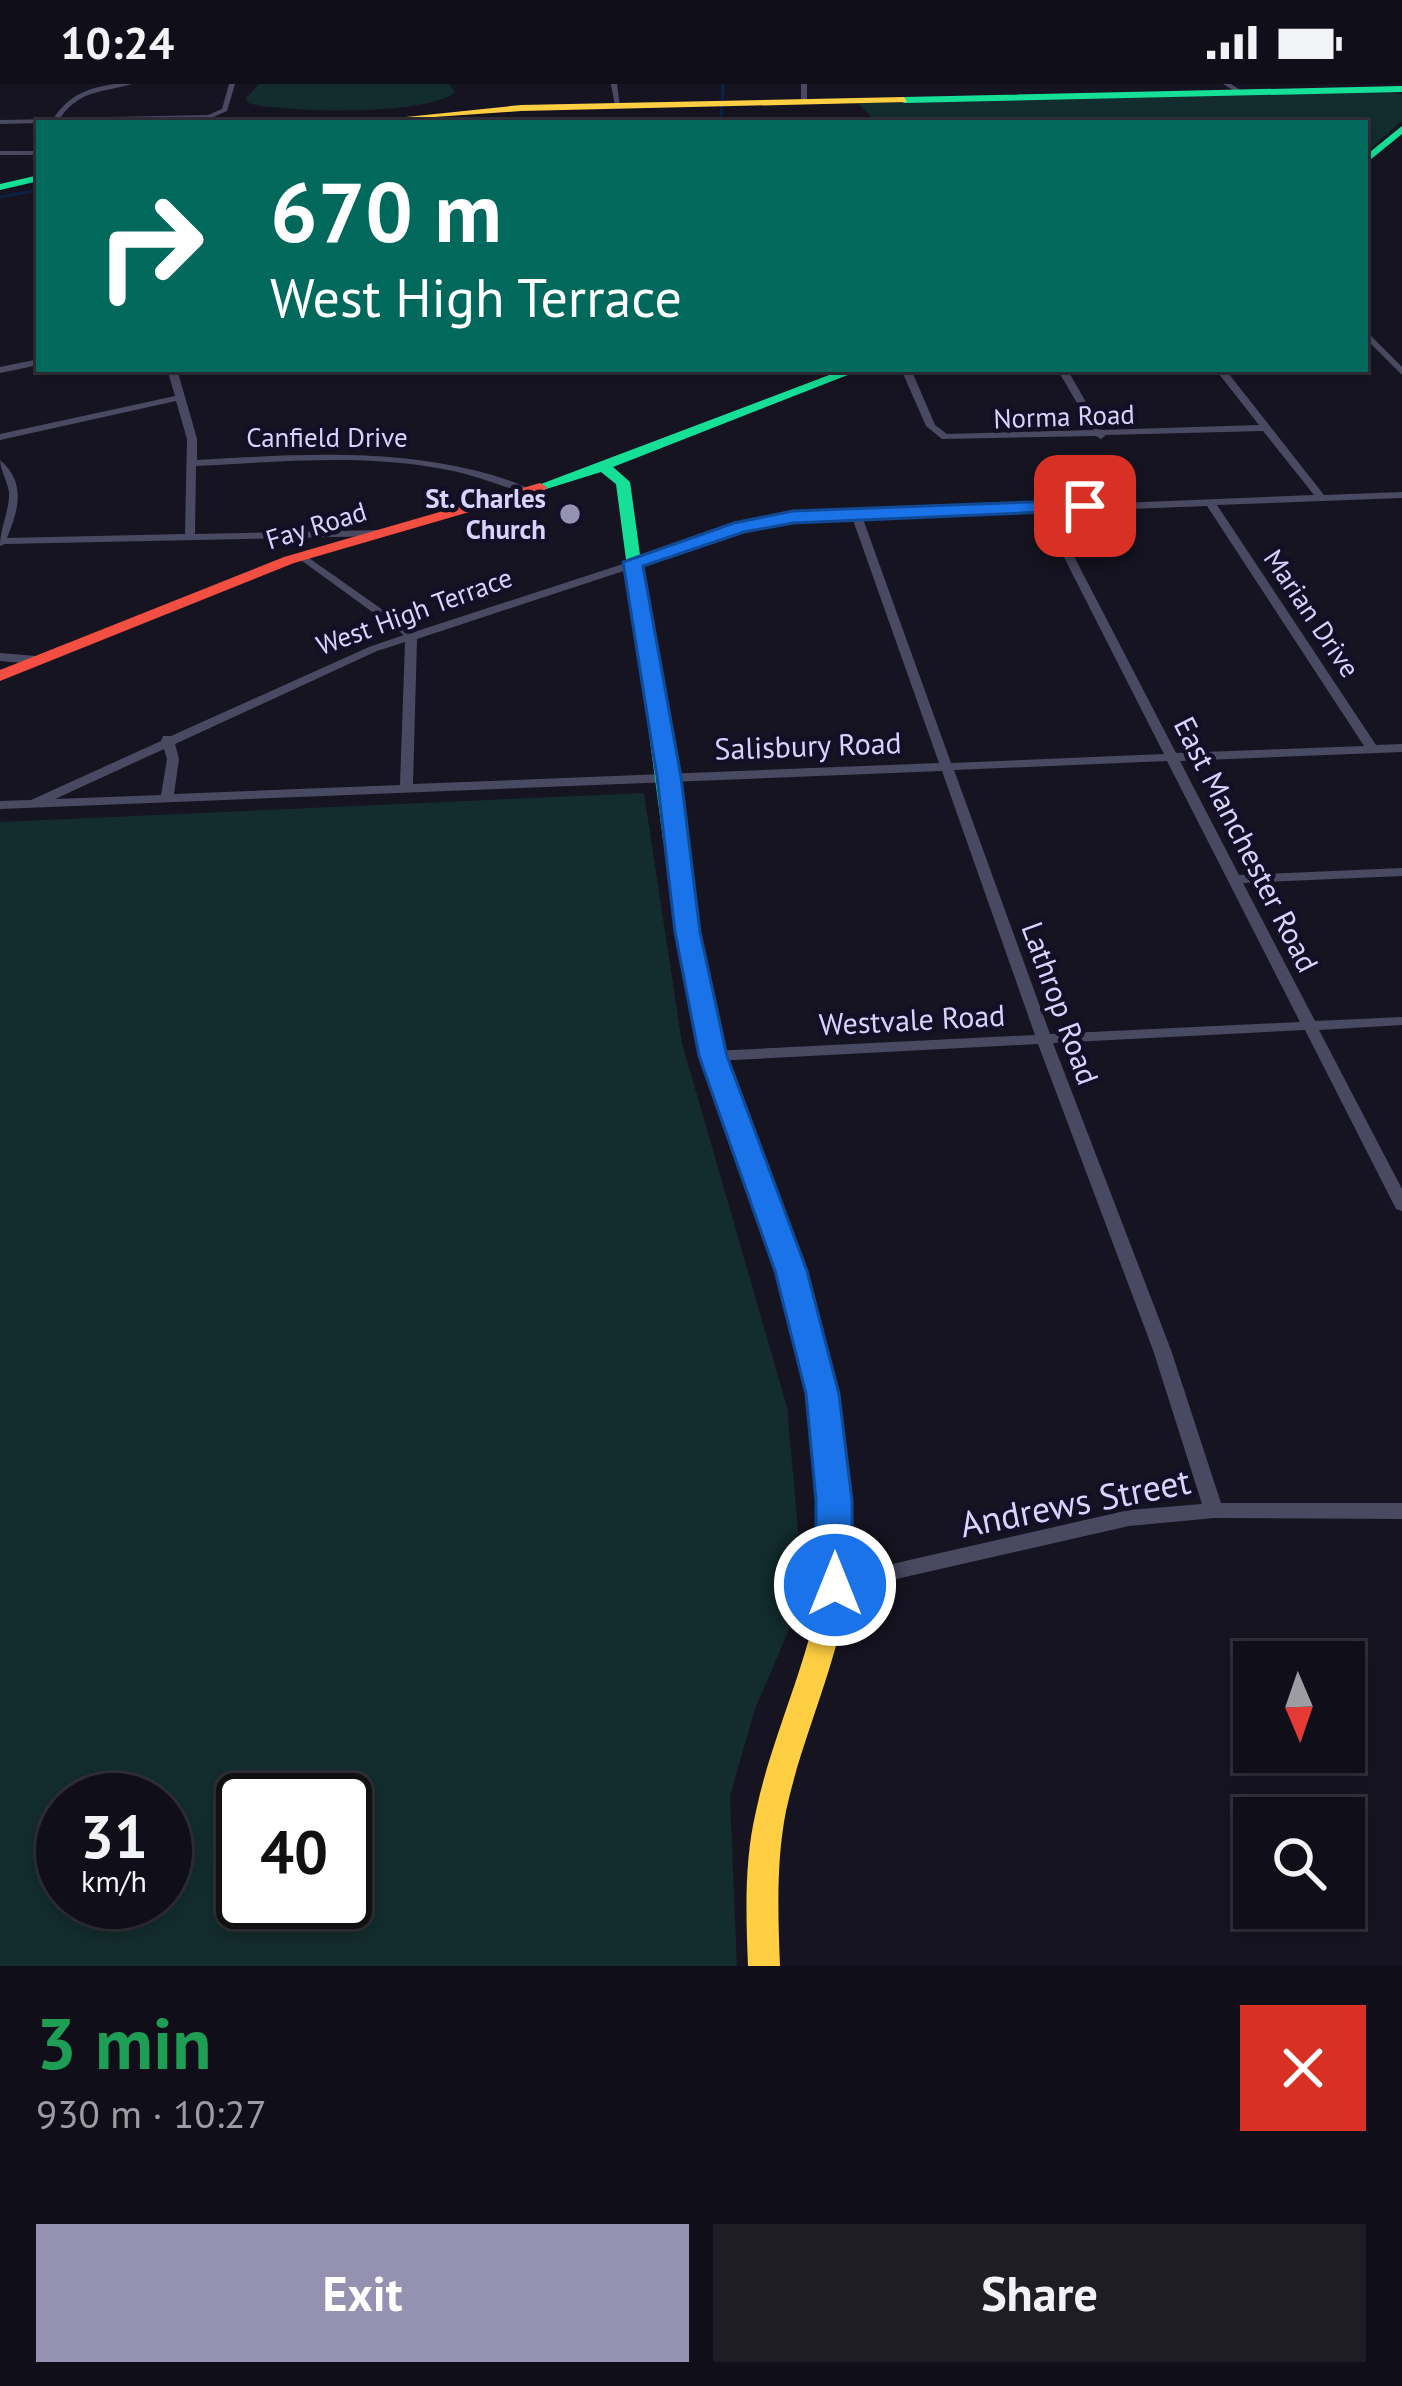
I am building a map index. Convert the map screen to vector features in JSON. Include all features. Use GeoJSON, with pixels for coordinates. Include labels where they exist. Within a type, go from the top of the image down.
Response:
{"type":"FeatureCollection","features":[{"type":"Feature","properties":{"kind":"street"},"geometry":{"type":"LineString","coordinates":[[56,120],[68,98],[78,93],[129,84]]}},
{"type":"Feature","properties":{"kind":"street"},"geometry":{"type":"LineString","coordinates":[[103,120],[200,118],[225,110],[232,84]]}},
{"type":"Feature","properties":{"kind":"street"},"geometry":{"type":"LineString","coordinates":[[384,120],[616,95],[721,103],[804,93],[1400,86]]}},
{"type":"Feature","properties":{"kind":"street"},"geometry":{"type":"LineString","coordinates":[[0,122],[36,121]]}},
{"type":"Feature","properties":{"kind":"street"},"geometry":{"type":"LineString","coordinates":[[1368,158],[1401,130]]}},
{"type":"Feature","properties":{"kind":"street"},"geometry":{"type":"LineString","coordinates":[[0,153],[36,153]]}},
{"type":"Feature","properties":{"kind":"street"},"geometry":{"type":"LineString","coordinates":[[0,187],[36,179]]}},
{"type":"Feature","properties":{"kind":"street"},"geometry":{"type":"LineString","coordinates":[[1368,336],[1402,372]]}},
{"type":"Feature","properties":{"kind":"street"},"geometry":{"type":"LineString","coordinates":[[0,370],[36,363]]}},
{"type":"Feature","properties":{"kind":"street"},"geometry":{"type":"LineString","coordinates":[[173,372],[192,440],[190,537]]}},
{"type":"Feature","properties":{"kind":"street","name":"Fay Road"},"geometry":{"type":"LineString","coordinates":[[0,676],[302,556],[605,468],[847,372]]}},
{"type":"Feature","properties":{"kind":"street","name":"Norma Road"},"geometry":{"type":"LineString","coordinates":[[907,372],[931,426],[945,437],[1265,428]]}},
{"type":"Feature","properties":{"kind":"street"},"geometry":{"type":"LineString","coordinates":[[1064,372],[1101,436]]}},
{"type":"Feature","properties":{"kind":"street"},"geometry":{"type":"LineString","coordinates":[[1222,372],[1321,498]]}},
{"type":"Feature","properties":{"kind":"street"},"geometry":{"type":"LineString","coordinates":[[0,437],[177,398]]}},
{"type":"Feature","properties":{"kind":"street","name":"Canfield Drive"},"geometry":{"type":"LineString","coordinates":[[194,463],[379,457],[468,470],[528,491]]}},
{"type":"Feature","properties":{"kind":"street"},"geometry":{"type":"LineString","coordinates":[[0,463],[14,482],[15,504],[0,543],[382,533]]}},
{"type":"Feature","properties":{"kind":"street"},"geometry":{"type":"LineString","coordinates":[[605,468],[622,478],[688,932],[713,1056],[791,1271],[822,1394],[834,1500],[835,1585],[771,1812],[761,1904],[764,1966]]}},
{"type":"Feature","properties":{"kind":"street","name":"West High Terrace"},"geometry":{"type":"LineString","coordinates":[[34,803],[315,671],[411,635],[768,520],[1402,495]]}},
{"type":"Feature","properties":{"kind":"street","name":"Marian Drive"},"geometry":{"type":"LineString","coordinates":[[1210,502],[1373,750]]}},
{"type":"Feature","properties":{"kind":"street","name":"East Manchester Road"},"geometry":{"type":"LineString","coordinates":[[1043,508],[1402,1204]]}},
{"type":"Feature","properties":{"kind":"street","name":"Lathrop Road"},"geometry":{"type":"LineString","coordinates":[[856,514],[1044,1039],[1162,1349],[1214,1510]]}},
{"type":"Feature","properties":{"kind":"street"},"geometry":{"type":"LineString","coordinates":[[302,556],[411,635],[406,788]]}},
{"type":"Feature","properties":{"kind":"street"},"geometry":{"type":"LineString","coordinates":[[0,657],[36,660]]}},
{"type":"Feature","properties":{"kind":"street"},"geometry":{"type":"LineString","coordinates":[[167,739],[172,759],[167,798]]}},
{"type":"Feature","properties":{"kind":"street","name":"Salisbury Road"},"geometry":{"type":"LineString","coordinates":[[0,805],[1402,748]]}},
{"type":"Feature","properties":{"kind":"street"},"geometry":{"type":"LineString","coordinates":[[1234,880],[1402,872]]}},
{"type":"Feature","properties":{"kind":"street","name":"Westvale Road"},"geometry":{"type":"LineString","coordinates":[[713,1056],[1402,1021]]}},
{"type":"Feature","properties":{"kind":"street","name":"Andrews Street"},"geometry":{"type":"LineString","coordinates":[[835,1585],[1109,1522],[1214,1510],[1402,1511]]}},
{"type":"Feature","properties":{"kind":"green space"},"geometry":{"type":"Polygon","coordinates":[[[259,84],[449,84],[455,92],[440,100],[388,109],[322,110],[248,103],[246,98],[259,84]]]}},
{"type":"Feature","properties":{"kind":"green space"},"geometry":{"type":"Polygon","coordinates":[[[1391,92],[1402,94],[1402,121],[1368,149],[1368,120],[874,120],[858,103],[1391,92]]]}},
{"type":"Feature","properties":{"kind":"green space"},"geometry":{"type":"Polygon","coordinates":[[[644,793],[682,1043],[787,1407],[804,1595],[755,1709],[730,1796],[737,1966],[0,1966],[0,822],[644,793]]]}},
{"type":"Feature","properties":{"kind":"waterway"},"geometry":{"type":"LineString","coordinates":[[721,120],[723,84]]}},
{"type":"Feature","properties":{"kind":"waterway"},"geometry":{"type":"LineString","coordinates":[[0,197],[36,191]]}},
{"type":"Feature","properties":{"kind":"traffic: fast"},"geometry":{"type":"LineString","coordinates":[[904,100],[1402,89]]}},
{"type":"Feature","properties":{"kind":"traffic: fast"},"geometry":{"type":"LineString","coordinates":[[1368,158],[1402,129]]}},
{"type":"Feature","properties":{"kind":"traffic: fast"},"geometry":{"type":"LineString","coordinates":[[0,187],[36,179]]}},
{"type":"Feature","properties":{"kind":"traffic: fast"},"geometry":{"type":"LineString","coordinates":[[540,487],[849,372]]}},
{"type":"Feature","properties":{"kind":"traffic: fast"},"geometry":{"type":"LineString","coordinates":[[605,468],[623,482],[672,839],[713,1051],[805,1328]]}},
{"type":"Feature","properties":{"kind":"traffic: slow"},"geometry":{"type":"LineString","coordinates":[[387,120],[521,108],[904,100]]}},
{"type":"Feature","properties":{"kind":"traffic: slow"},"geometry":{"type":"LineString","coordinates":[[764,1966],[767,1830],[828,1619],[837,1561],[832,1459],[805,1328]]}},
{"type":"Feature","properties":{"kind":"traffic: jam"},"geometry":{"type":"LineString","coordinates":[[0,676],[289,560],[540,487]]}},
{"type":"Feature","properties":{"kind":"place","name":"St. Charles Church"},"geometry":{"type":"Point","coordinates":[570,514]}},
{"type":"Feature","properties":{"kind":"route"},"geometry":{"type":"LineString","coordinates":[[835,1585],[834,1500],[822,1394],[791,1271],[713,1056],[688,932],[669,777],[633,562],[768,520],[1085,506]]}}]}
